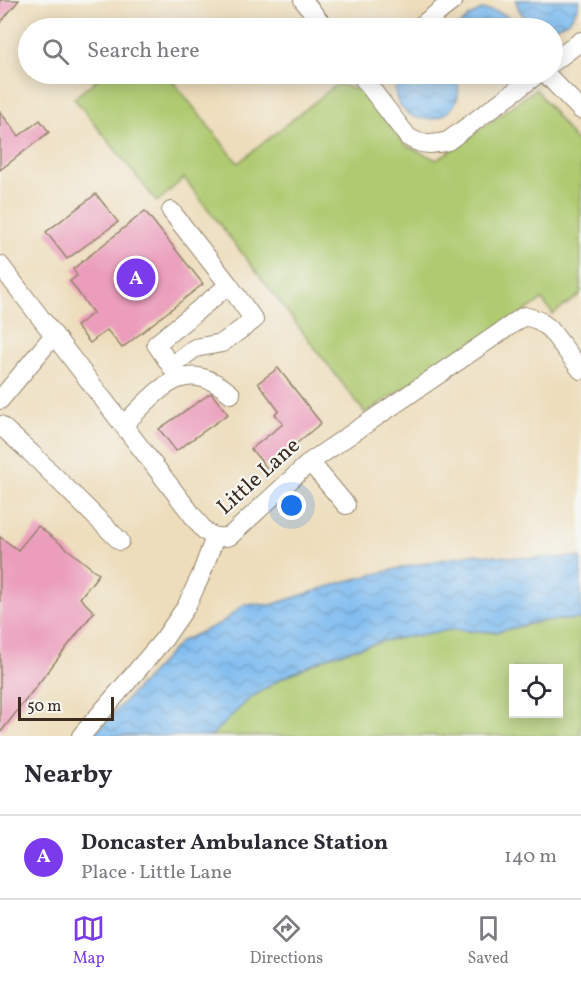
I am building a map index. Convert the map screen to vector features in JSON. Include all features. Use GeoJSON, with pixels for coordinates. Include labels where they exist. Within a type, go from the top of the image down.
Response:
{"type":"FeatureCollection","features":[{"type":"Feature","properties":{"kind":"street"},"geometry":{"type":"LineString","coordinates":[[303,0],[317,18]]}},
{"type":"Feature","properties":{"kind":"street"},"geometry":{"type":"LineString","coordinates":[[431,18],[454,0]]}},
{"type":"Feature","properties":{"kind":"street"},"geometry":{"type":"LineString","coordinates":[[563,55],[581,41]]}},
{"type":"Feature","properties":{"kind":"street"},"geometry":{"type":"LineString","coordinates":[[368,84],[408,137],[431,145],[448,141],[525,84]]}},
{"type":"Feature","properties":{"kind":"street"},"geometry":{"type":"LineString","coordinates":[[556,84],[581,110]]}},
{"type":"Feature","properties":{"kind":"street"},"geometry":{"type":"LineString","coordinates":[[123,425],[160,389],[195,348],[222,343],[254,320],[171,211]]}},
{"type":"Feature","properties":{"kind":"street","name":"Little Lane"},"geometry":{"type":"LineString","coordinates":[[0,266],[203,529],[215,537],[230,536],[310,462],[525,316],[538,320],[549,328],[581,370]]}},
{"type":"Feature","properties":{"kind":"street"},"geometry":{"type":"LineString","coordinates":[[229,285],[156,344],[175,372],[202,377],[219,384],[231,394]]}},
{"type":"Feature","properties":{"kind":"street"},"geometry":{"type":"LineString","coordinates":[[0,400],[54,335]]}},
{"type":"Feature","properties":{"kind":"street"},"geometry":{"type":"LineString","coordinates":[[0,425],[32,453],[120,541]]}},
{"type":"Feature","properties":{"kind":"street"},"geometry":{"type":"LineString","coordinates":[[310,462],[346,505]]}},
{"type":"Feature","properties":{"kind":"street"},"geometry":{"type":"LineString","coordinates":[[81,736],[164,639],[186,607],[215,537]]}},
{"type":"Feature","properties":{"kind":"green space"},"geometry":{"type":"Polygon","coordinates":[[[92,84],[175,84],[238,163],[337,84],[361,91],[407,146],[437,160],[536,89],[581,148],[581,294],[553,314],[542,300],[365,413],[184,178],[157,202],[74,98],[92,84]]]}},
{"type":"Feature","properties":{"kind":"green space"},"geometry":{"type":"Polygon","coordinates":[[[581,619],[581,736],[211,736],[249,699],[280,679],[328,657],[383,641],[450,630],[496,632],[542,621],[581,619]]]}},
{"type":"Feature","properties":{"kind":"water"},"geometry":{"type":"Polygon","coordinates":[[[516,0],[579,0],[575,12],[563,24],[563,18],[526,18],[516,0]]]}},
{"type":"Feature","properties":{"kind":"water"},"geometry":{"type":"Polygon","coordinates":[[[482,10],[493,11],[502,13],[509,18],[467,18],[482,10]]]}},
{"type":"Feature","properties":{"kind":"water"},"geometry":{"type":"Polygon","coordinates":[[[396,84],[457,84],[458,93],[453,107],[441,116],[428,119],[414,117],[402,108],[396,94],[396,84]]]}},
{"type":"Feature","properties":{"kind":"water"},"geometry":{"type":"Polygon","coordinates":[[[472,554],[526,558],[581,557],[581,619],[542,621],[496,632],[450,630],[383,641],[328,657],[280,679],[249,699],[211,736],[92,736],[181,641],[221,623],[245,604],[271,605],[343,582],[472,554]]]}},
{"type":"Feature","properties":{"kind":"building"},"geometry":{"type":"Polygon","coordinates":[[[0,0],[19,0],[1,22],[0,21],[0,0]]]}},
{"type":"Feature","properties":{"kind":"building"},"geometry":{"type":"Polygon","coordinates":[[[0,112],[19,136],[40,120],[49,132],[0,170],[0,112]]]}},
{"type":"Feature","properties":{"kind":"building"},"geometry":{"type":"Polygon","coordinates":[[[96,194],[118,222],[67,259],[46,232],[96,194]]]}},
{"type":"Feature","properties":{"kind":"building"},"geometry":{"type":"Polygon","coordinates":[[[145,211],[203,284],[122,348],[107,330],[90,343],[76,326],[93,313],[70,281],[77,276],[73,269],[145,211]]]}},
{"type":"Feature","properties":{"kind":"building"},"geometry":{"type":"Polygon","coordinates":[[[278,368],[321,423],[267,468],[251,449],[283,424],[275,414],[279,411],[258,383],[278,368]]]}},
{"type":"Feature","properties":{"kind":"building"},"geometry":{"type":"Polygon","coordinates":[[[211,393],[228,414],[176,451],[159,429],[211,393]]]}},
{"type":"Feature","properties":{"kind":"building"},"geometry":{"type":"Polygon","coordinates":[[[38,526],[99,574],[80,598],[94,612],[0,733],[0,537],[18,550],[38,526]]]}},
{"type":"Feature","properties":{"kind":"place","name":"Doncaster Ambulance Station"},"geometry":{"type":"Point","coordinates":[136,278]}}]}
